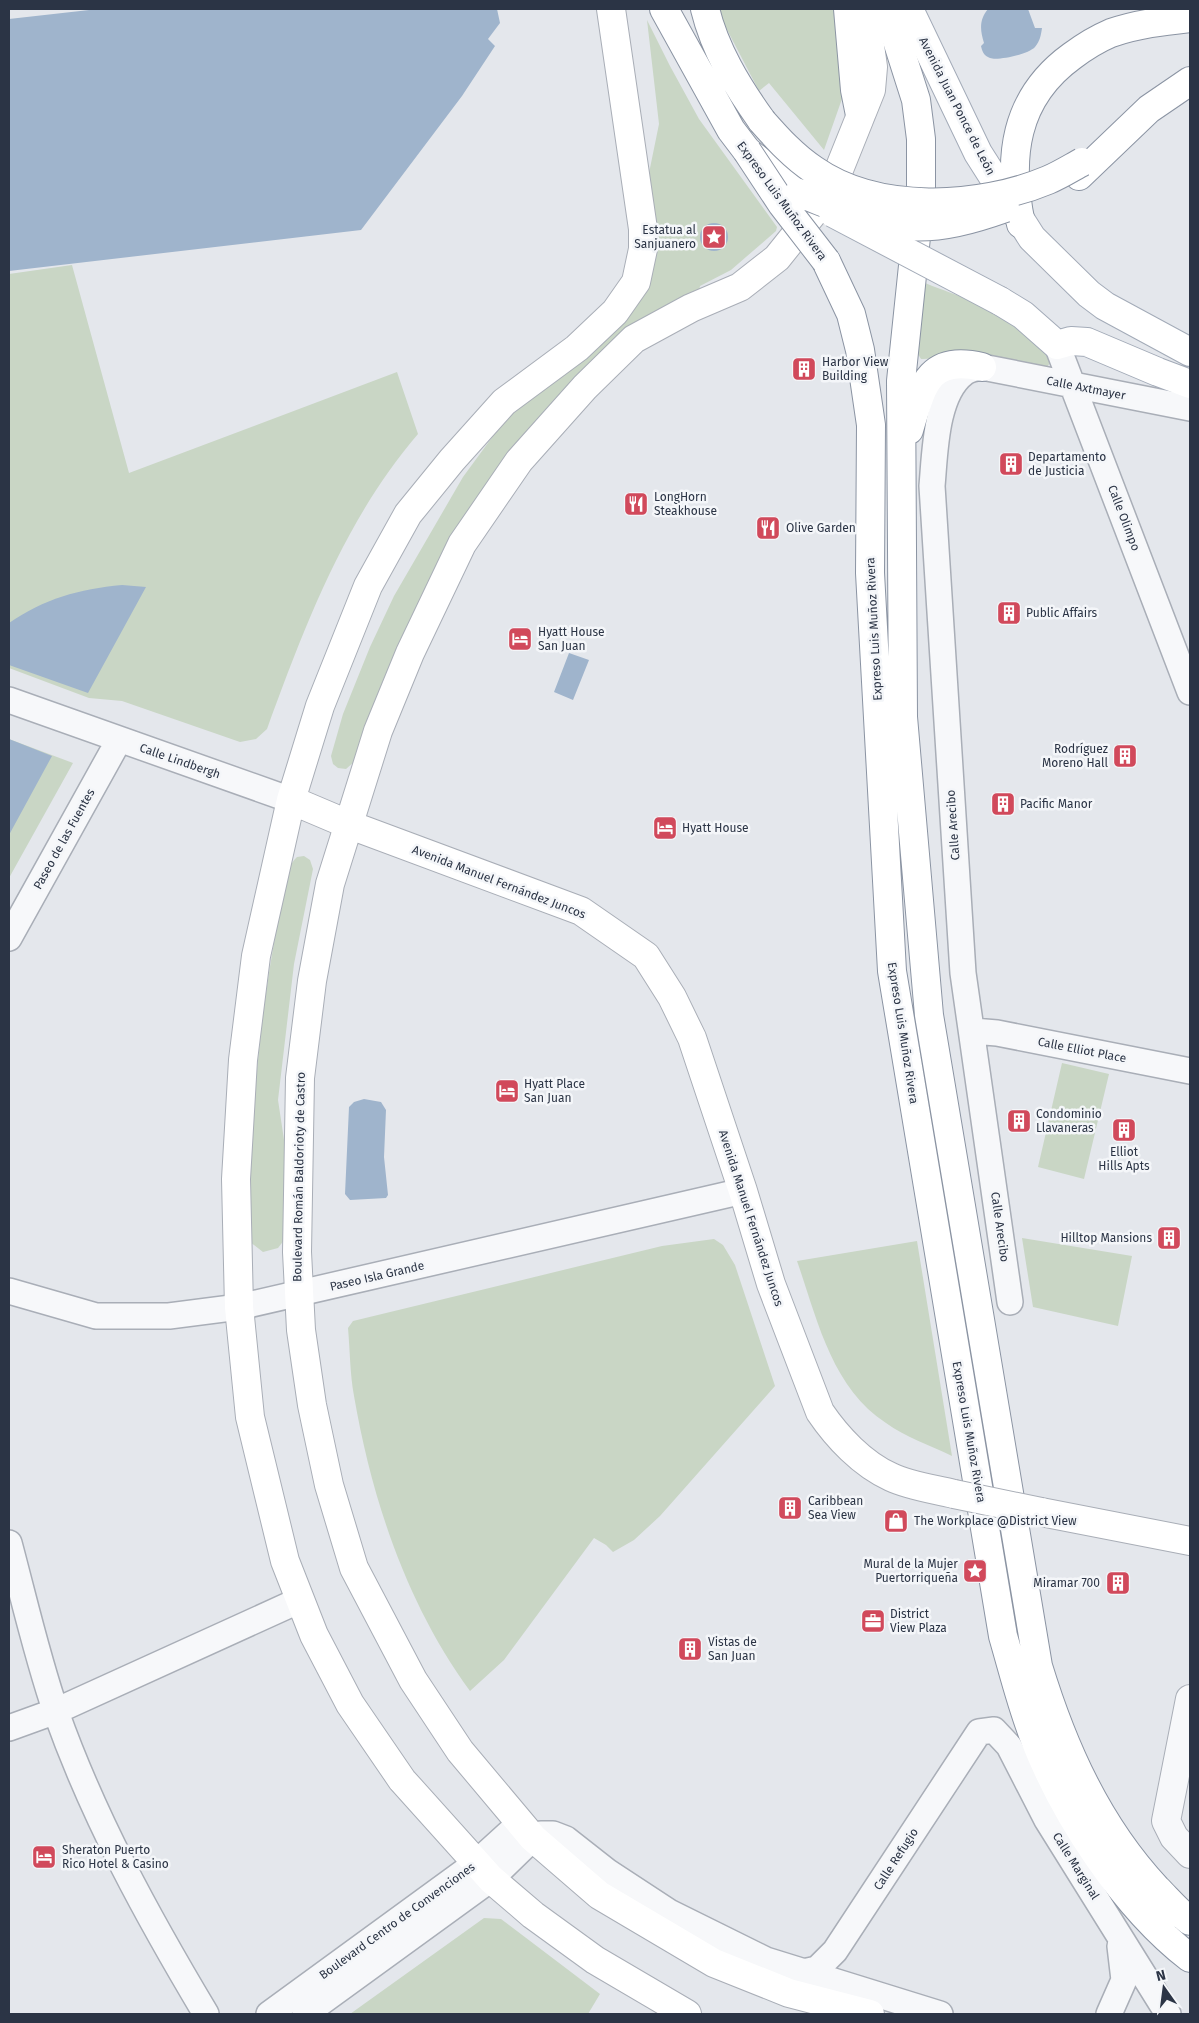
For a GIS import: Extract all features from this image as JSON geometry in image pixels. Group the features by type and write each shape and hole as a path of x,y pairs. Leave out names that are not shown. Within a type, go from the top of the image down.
{"main road":[{"path":"611,9 642,213 643,249 636,282 616,312 593,335 504,402 452,460 408,514 368,586 320,706 291,800 256,956 243,1060 236,1179 239,1307 250,1417 285,1562 314,1635 350,1704 402,1780 483,1871 533,1915 595,1960 687,2014"},
{"name":"Expreso Luis Muñoz Rivera","path":"664,9 731,130 747,150 782,204 826,261 851,314 860,350 870,425 870,573 892,971 1004,1636 1034,1738 1076,1824 1100,1862 1128,1896 1157,1928 1190,1958"},
{"path":"705,9 724,62 742,93 762,121 788,150 821,175 843,187 868,195 905,201 941,203 979,199 1080,169"},
{"path":"848,9 855,90 860,115"},
{"name":"Boulevard Román Baldorioty de Castro","path":"865,9 873,67 871,90 830,192 777,258 740,286 691,308 634,339 585,387 519,461 462,544 410,653 378,731 330,884 312,981 300,1078 298,1294 301,1330 316,1423 329,1485 354,1568 413,1680 460,1751 527,1831 599,1895 714,1963 790,1993 870,2014"},
{"name":"Expreso Luis Muñoz Rivera","path":"887,9 916,100 921,139 921,189 901,381 904,716 929,1015 1038,1666 1052,1712 1068,1752 1106,1824 1137,1867 1190,1921"},
{"name":"Avenida Juan Ponce de León","path":"909,9 978,153 1021,224 1032,238 1089,294 1122,317 1190,352"},
{"path":"1021,224 1016,197 1014,162 1020,125 1029,105 1056,67 1088,44 1111,34 1148,23 1190,18"},
{"path":"799,193 879,222 907,226 945,224 1003,208 1080,169 1116,142 1149,109 1190,81"},
{"path":"747,150 799,193 858,228 1000,301 1023,315 1057,345 1071,341 1087,342 1190,384"},
{"path":"902,452 917,403 925,383 931,376 952,363 966,363 982,367"},
{"name":"Calle Lindbergh","path":"291,800 350,825"},
{"name":"Avenida Manuel Fernández Juncos","path":"350,825 581,911 646,956 672,997 692,1038 743,1191 771,1284 818,1406 825,1419 863,1460 891,1478 954,1494 1190,1541"}],"street":[{"name":"Calle Olimpo","path":"1057,345 1190,692"},
{"name":"Calle Axtmayer","path":"982,367 1190,408"},
{"name":"Calle Arecibo","path":"982,367 965,372 955,382 946,398 938,424 932,486 963,973 973,1031 1010,1302"},
{"name":"Calle Lindbergh","path":"9,700 291,800"},
{"name":"Paseo de las Fuentes","path":"9,938 119,740"},
{"name":"Calle Elliot Place","path":"973,1031 998,1033 1190,1071"},
{"name":"Paseo Isla Grande","path":"9,1291 96,1316 169,1316 239,1307 743,1191"},
{"path":"9,1543 56,1711 100,1821 128,1878 206,2014"},
{"path":"9,1728 56,1711 300,1600"},
{"path":"1190,1699 1166,1822 1174,1837 1190,1854"},
{"name":"Calle Marginal","path":"979,1732 994,1730 1009,1746 1048,1820 1168,2014"},
{"name":"Calle Refugio","path":"803,1972 817,1969 835,1951 979,1732"},
{"name":"Boulevard Centro de Convenciones","path":"305,2014 483,1871 527,1831"},
{"path":"527,1831 553,1834 566,1838 608,1872 669,1912 766,1960 940,2014"},
{"name":"Boulevard Centro de Convenciones","path":"269,2014 483,1871"},
{"path":"1109,2014 1124,1980 1118,1936"}],"green space":[{"path":"719,9 835,9 843,96 824,150 769,83 759,91 722,20"},
{"path":"647,20 699,119 777,227 776,231 731,270 700,286 699,291 654,313 418,604 383,681 355,761 346,769 338,768 333,764 331,756 343,714 370,647 394,596 463,477 496,432 519,406 648,278 659,240 649,173 659,124"},
{"path":"72,265 129,473 397,372 418,434 392,467 348,537 312,612 267,729 256,739 240,742 122,701 89,698 9,668 9,274"},
{"path":"920,281 976,302 1012,321 1028,332 1041,346 1050,363 1047,367 962,351 921,359 915,349"},
{"path":"9,739 73,763 9,878"},
{"path":"304,856 310,860 313,869 294,964 278,1100 286,1153 285,1239 278,1248 263,1252 250,1242 249,1235 253,1116 260,1038 285,878 297,857"},
{"path":"1062,1063 1109,1074 1084,1179 1038,1167"},
{"path":"1022,1238 1132,1256 1118,1326 1033,1307"},
{"path":"714,1239 723,1245 735,1265 775,1386 660,1516 634,1540 613,1552 594,1538 504,1660 470,1691 448,1658 410,1587 382,1512 371,1474 354,1396 348,1328 353,1321 662,1246"},
{"path":"917,1241 952,1456 893,1428 867,1408 852,1391 828,1350 797,1261"},
{"path":"484,1918 501,1919 600,1994 588,2014 350,2014"}],"water":[{"path":"9,9 497,9 500,23 488,39 495,46 462,96 361,230 9,271"},
{"path":"988,9 1028,9 1035,28 1042,28 1041,36 1035,47 1027,52 1006,58 994,59 986,56 981,46 984,43 981,25"},
{"path":"714,223 724,227 728,237 724,247 714,251 704,247 700,237 704,227"},
{"path":"122,585 146,587 88,693 9,665 9,623 35,607 62,596 91,589"},
{"path":"569,653 589,660 573,700 554,692"},
{"path":"9,739 52,756 9,835"},
{"path":"364,1099 381,1102 386,1110 384,1157 388,1195 386,1198 350,1200 345,1194 349,1107 354,1102"}],"pier":[{"path":"9,9 98,9 9,19"}],"place":[{"name":"Estatua al Sanjuanero","path":"714,237"},
{"name":"Harbor View Building","path":"804,369"},
{"name":"Departamento de Justicia","path":"1011,464"},
{"name":"LongHorn Steakhouse","path":"636,504"},
{"name":"Olive Garden","path":"768,528"},
{"name":"Public Affairs","path":"1009,613"},
{"name":"Hyatt House San Juan","path":"520,639"},
{"name":"Rodríguez Moreno Hall","path":"1125,756"},
{"name":"Pacific Manor","path":"1003,804"},
{"name":"Hyatt House","path":"665,828"},
{"name":"Hyatt Place San Juan","path":"507,1091"},
{"name":"Condominio Llavaneras","path":"1019,1121"},
{"name":"Elliot Hills Apts","path":"1124,1130"},
{"name":"Hilltop Mansions","path":"1169,1238"},
{"name":"Caribbean Sea View","path":"790,1508"},
{"name":"The Workplace @District View","path":"896,1521"},
{"name":"Mural de la Mujer Puertorriqueña","path":"975,1571"},
{"name":"Miramar 700","path":"1118,1583"},
{"name":"District View Plaza","path":"873,1621"},
{"name":"Vistas de San Juan","path":"690,1649"},
{"name":"Sheraton Puerto Rico Hotel & Casino","path":"44,1857"}]}
